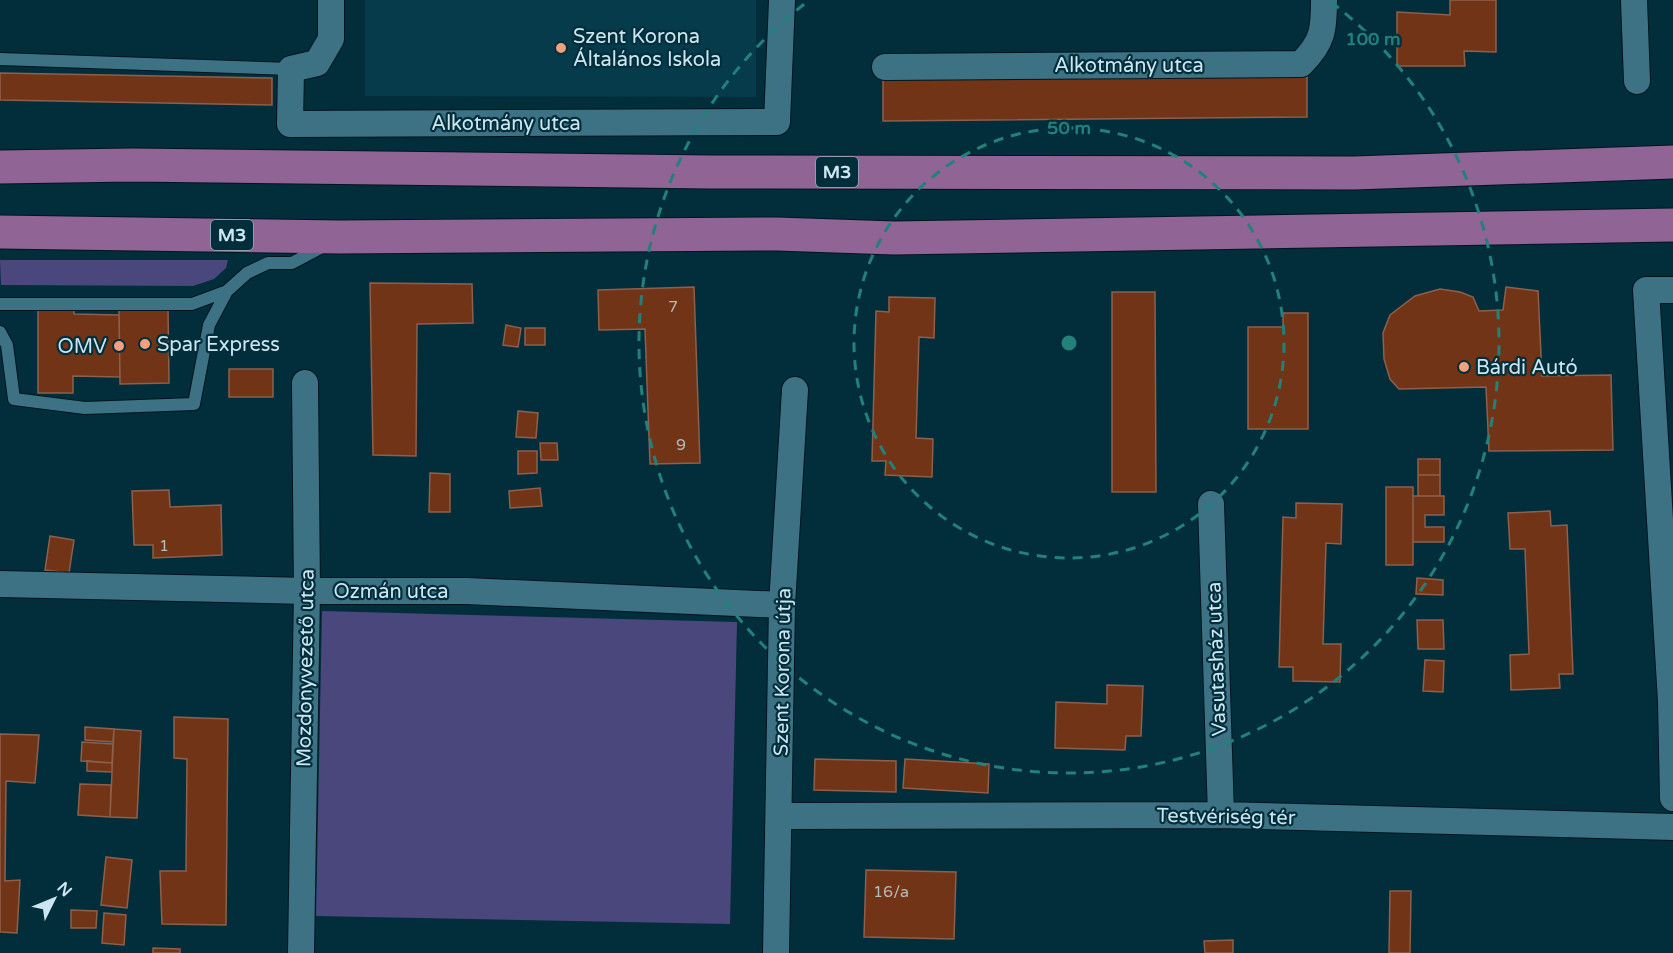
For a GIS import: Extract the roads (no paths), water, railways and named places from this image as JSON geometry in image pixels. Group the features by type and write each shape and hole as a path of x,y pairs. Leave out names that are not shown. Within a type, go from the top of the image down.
{"main road":[{"name":"M3","path":"0,167 144,165 711,172 1354,173 1673,162"},
{"name":"M3","path":"0,232 340,237 777,234 894,238 1673,225"}],"street":[{"path":"291,69 317,63 322,55 331,39 331,0"},
{"name":"Alkotmány utca","path":"885,67 1301,64 1316,50 1324,29 1324,0"},
{"path":"1634,0 1636,81"},
{"name":"Alkotmány utca","path":"291,69 290,124 777,122 794,4"},
{"path":"1673,290 1646,290 1672,701 1673,798"},
{"name":"Mozdonyvezető utca","path":"301,953 307,591 305,383"},
{"name":"Szent Korona útja","path":"776,953 782,605 795,390"},
{"name":"Vasutasház utca","path":"1211,504 1221,815"},
{"name":"Ozmán utca","path":"0,584 307,591 467,591 782,605"},
{"name":"Testvériség tér","path":"779,816 1221,815 1673,827"}],"lane":[{"path":"0,59 291,69"},
{"path":"0,332 8,345 14,399 85,408 194,404 209,325 227,291 247,273 268,263 292,262 340,237"},
{"path":"0,304 192,304 227,291"}],"place":[{"name":"Szent Korona Általános Iskola","path":"561,48"},
{"name":"Spar Express","path":"145,344"},
{"name":"OMV","path":"119,346"},
{"name":"Bárdi Autó","path":"1464,367"}]}
